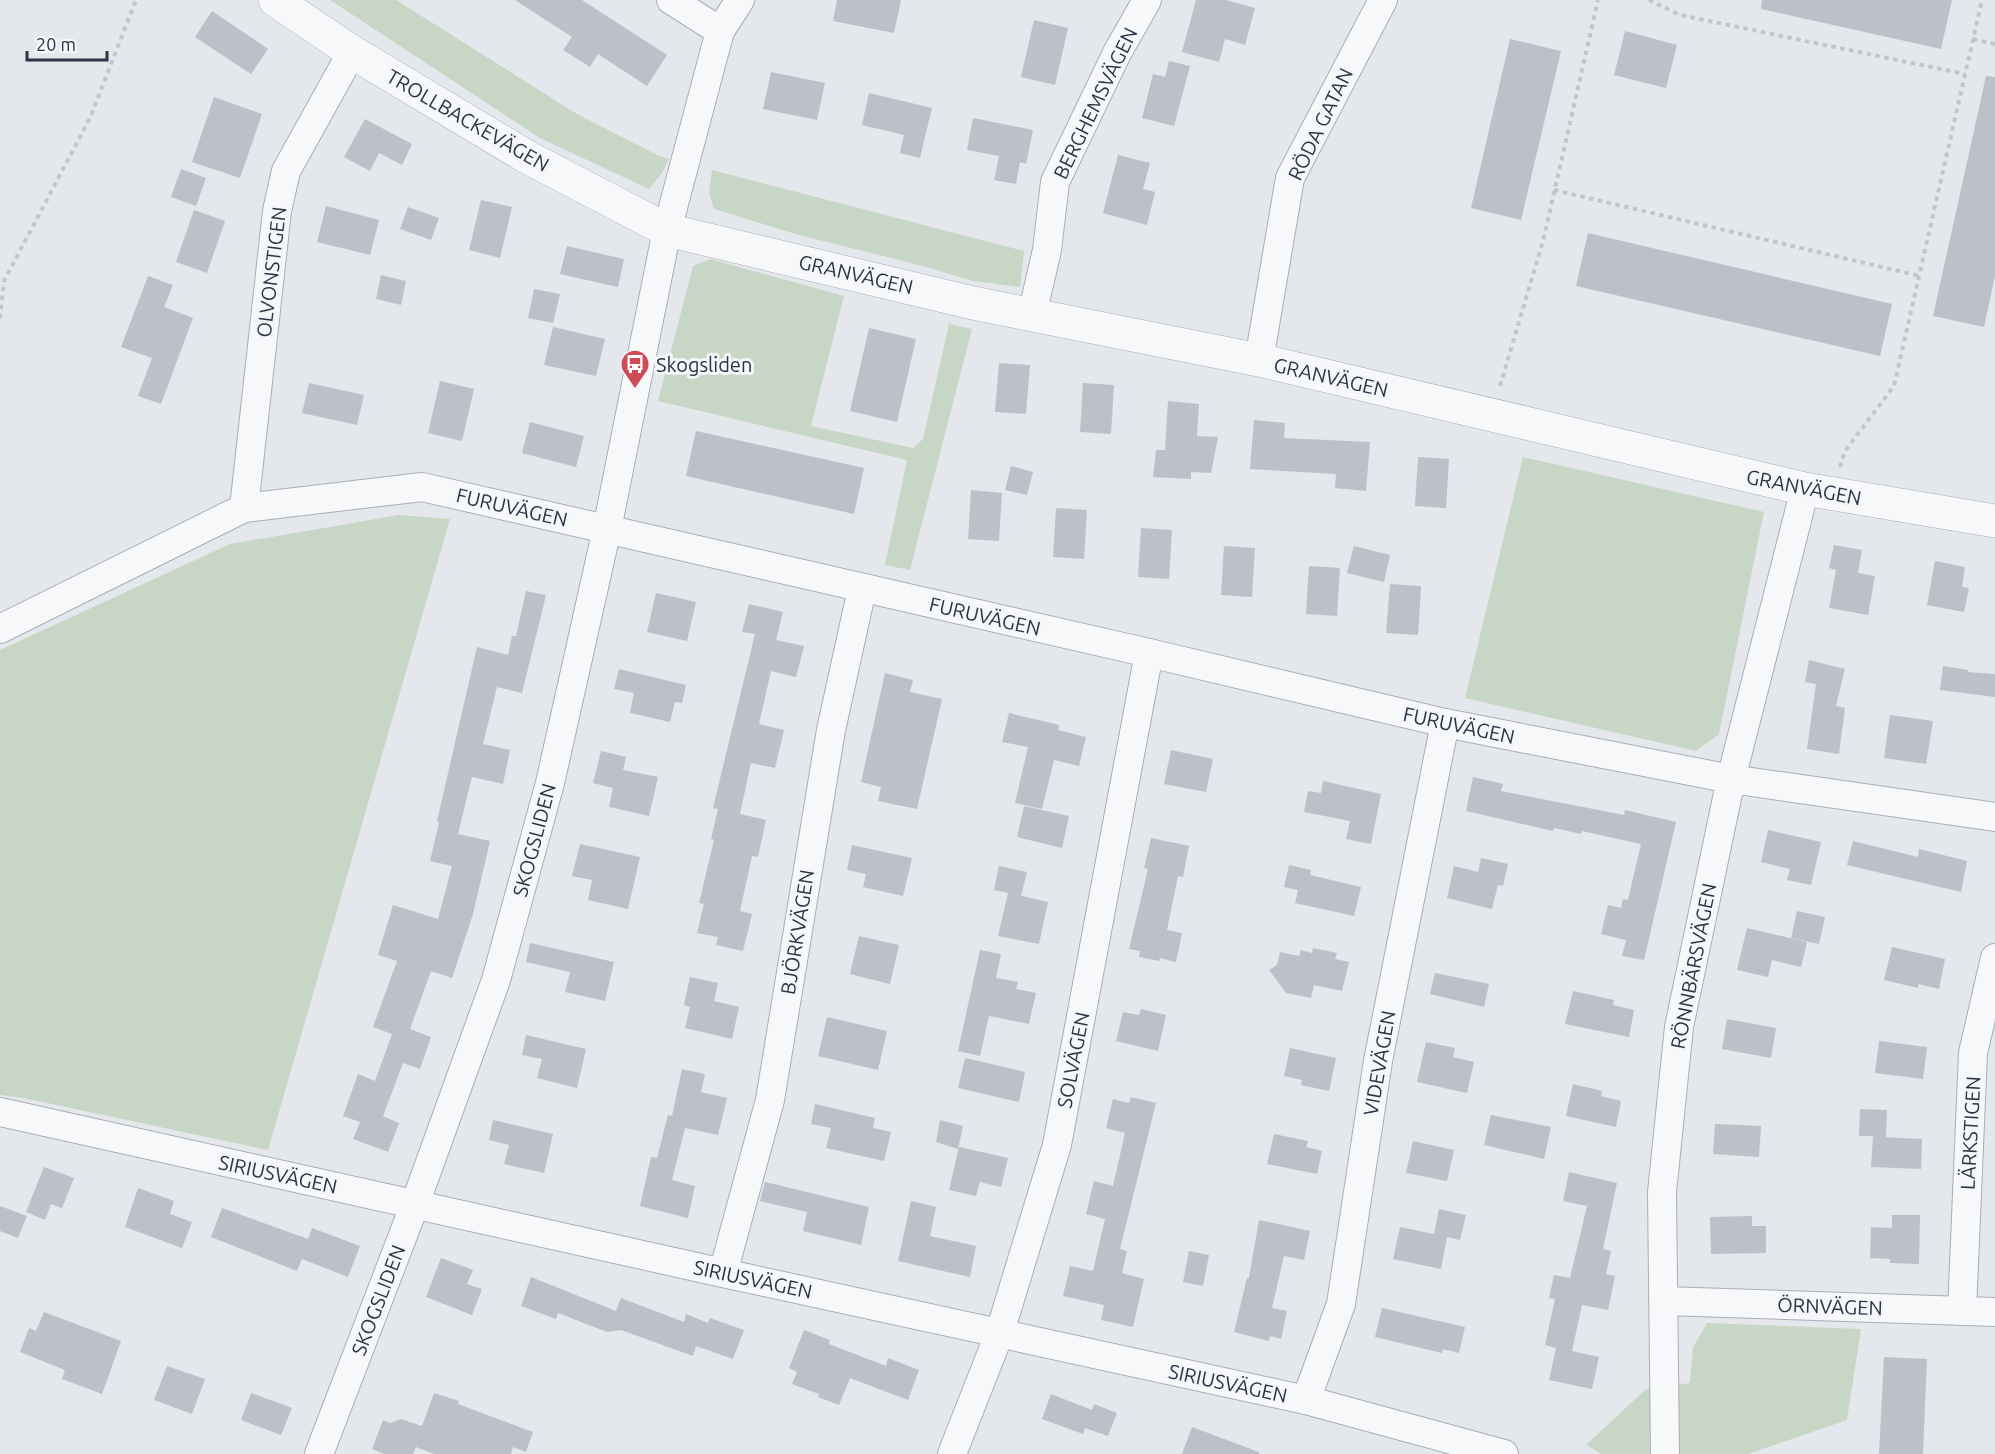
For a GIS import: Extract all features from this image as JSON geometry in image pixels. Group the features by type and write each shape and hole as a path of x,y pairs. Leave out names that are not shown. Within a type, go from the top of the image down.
{"street":[{"name":"TROLLBACKEVÄGEN","path":"275,0 352,52 527,157 667,230"},
{"path":"671,0 720,31"},
{"name":"SKOGSLIDEN","path":"319,1454 415,1203 496,980 550,783 607,529 667,230 720,31 740,0"},
{"name":"BERGHEMSVÄGEN","path":"1032,315 1047,250 1055,182 1117,53 1147,0"},
{"name":"RÖDA GATAN","path":"1259,360 1290,178 1383,0"},
{"name":"OLVONSTIGEN","path":"244,508 278,211 286,171 352,52"},
{"name":"GRANVÄGEN","path":"667,230 1032,315 1259,360 1818,491 1995,521"},
{"name":"FURUVÄGEN","path":"0,629 244,508 422,487 1445,723 1731,779 1995,817"},
{"name":"RÖNNBÄRSVÄGEN","path":"1665,1454 1662,1192 1679,1027 1731,779 1818,491"},
{"name":"BJÖRKVÄGEN","path":"723,1273 770,1100 831,730 862,589"},
{"name":"SOLVÄGEN","path":"952,1454 999,1332 1057,1145 1149,653"},
{"name":"VIDEVÄGEN","path":"1306,1400 1341,1304 1378,1061 1445,723"},
{"name":"LÄRKSTIGEN","path":"1962,1311 1973,1053 1995,958"},
{"name":"SIRIUSVÄGEN","path":"0,1112 1306,1400 1504,1454"},
{"name":"ÖRNVÄGEN","path":"1664,1301 1995,1312"}],"path":[{"path":"0,318 4,281 90,118 136,0"},
{"path":"1491,416 1543,241 1598,0"},
{"path":"1643,0 1680,15 1965,74"},
{"path":"1818,491 1894,386 1982,0"},
{"path":"1973,39 1995,44"},
{"path":"1554,190 1920,276"}],"green space":[{"path":"330,0 396,0 577,114 669,159 662,173 649,189 540,138"},
{"path":"712,170 1024,251 1020,287 973,281 799,235 714,209 709,193"},
{"path":"710,259 844,296 811,426 913,448 923,439 949,324 972,329 910,570 885,565 907,460 658,401 693,266"},
{"path":"1523,457 1764,512 1719,734 1696,751 1465,698"},
{"path":"399,515 450,519 268,1150 24,1098 0,1095 0,650 230,544"},
{"path":"1707,1323 1861,1329 1847,1420 1748,1454 1601,1454 1586,1445 1646,1389 1690,1383 1693,1347"}],"building":[{"path":"515,0 582,0 667,55 647,86 598,54 590,67 563,50 572,37"},
{"path":"837,0 901,0 894,33 833,21"},
{"path":"1196,0 1226,0 1255,8 1245,45 1225,39 1219,62 1182,52"},
{"path":"1762,0 1952,0 1941,49 1761,9"},
{"path":"212,11 268,49 251,74 195,37"},
{"path":"1034,20 1068,28 1055,85 1021,77"},
{"path":"1625,31 1677,45 1666,88 1614,75"},
{"path":"1510,39 1561,51 1521,220 1471,208"},
{"path":"1169,61 1190,66 1174,126 1142,118 1153,74 1165,77"},
{"path":"771,72 825,83 817,120 763,109"},
{"path":"1986,76 1995,77 1995,276 1984,327 1933,316"},
{"path":"869,93 932,108 920,158 900,153 904,135 862,125"},
{"path":"214,97 262,114 240,178 192,162"},
{"path":"973,118 1033,130 1026,164 1020,162 1016,184 994,180 999,156 967,150"},
{"path":"365,119 412,144 402,165 379,153 370,171 344,157"},
{"path":"1118,155 1150,163 1143,189 1155,192 1147,225 1103,213"},
{"path":"181,169 206,178 196,206 171,197"},
{"path":"481,200 512,207 500,258 469,250"},
{"path":"326,206 379,220 370,255 317,242"},
{"path":"408,207 439,218 431,240 400,229"},
{"path":"194,210 225,221 207,273 176,262"},
{"path":"1588,233 1892,304 1880,356 1576,286"},
{"path":"567,246 624,259 618,287 560,274"},
{"path":"381,275 406,281 401,305 376,299"},
{"path":"148,276 173,285 164,307 193,318 161,404 138,396 152,358 121,347"},
{"path":"534,289 560,294 553,323 528,318"},
{"path":"553,327 605,339 596,376 544,365"},
{"path":"869,328 916,339 897,422 850,411"},
{"path":"999,363 1030,365 1026,414 995,412"},
{"path":"440,381 474,389 462,441 428,433"},
{"path":"309,383 364,395 357,425 302,413"},
{"path":"1083,383 1114,385 1111,434 1080,432"},
{"path":"1168,401 1199,404 1197,436 1218,437 1211,473 1191,472 1191,479 1153,477 1156,450 1165,450"},
{"path":"1254,420 1285,423 1284,438 1370,442 1366,491 1335,488 1336,474 1250,469"},
{"path":"530,422 584,436 576,467 522,453"},
{"path":"696,431 864,468 854,514 686,476"},
{"path":"1418,457 1449,459 1446,508 1415,506"},
{"path":"1011,466 1033,472 1027,495 1005,490"},
{"path":"971,490 1002,493 999,541 968,539"},
{"path":"1056,508 1087,510 1084,559 1053,557"},
{"path":"1141,528 1172,530 1169,579 1138,577"},
{"path":"1834,545 1862,550 1858,573 1875,576 1868,615 1829,608 1836,570 1829,568"},
{"path":"1224,546 1255,548 1252,597 1221,595"},
{"path":"1354,546 1390,555 1384,582 1347,573"},
{"path":"1935,561 1965,567 1962,587 1969,588 1964,612 1927,605"},
{"path":"1309,566 1340,568 1337,616 1306,614"},
{"path":"1390,584 1421,586 1418,635 1386,633"},
{"path":"526,591 546,595 522,693 497,687 483,744 510,750 503,784 472,777 458,834 490,841 473,914 452,978 431,971 410,1029 431,1037 420,1069 403,1063 383,1116 399,1123 388,1152 353,1139 360,1122 343,1116 358,1074 375,1081 392,1034 373,1027 397,961 378,955 393,905 438,919 452,866 430,861 477,647 508,655 512,636 516,636"},
{"path":"656,593 696,602 687,641 647,632"},
{"path":"749,604 783,612 776,640 804,646 796,677 771,671 759,724 784,730 775,768 751,763 740,814 766,820 758,857 752,856 740,911 752,914 743,951 716,945 718,937 697,933 704,904 699,903 714,840 711,839 718,809 713,808 755,634 742,632"},
{"path":"1809,660 1845,669 1836,706 1845,708 1839,754 1807,749 1816,684 1805,682"},
{"path":"1943,666 1968,670 1968,672 1995,674 1995,697 1940,690"},
{"path":"619,669 686,685 682,703 675,702 670,722 630,713 634,693 614,689"},
{"path":"885,673 913,680 910,692 942,699 917,809 878,801 881,787 861,782"},
{"path":"1009,713 1059,725 1058,730 1086,737 1079,766 1054,760 1042,809 1015,803 1028,747 1002,742"},
{"path":"1890,715 1933,721 1926,764 1884,758"},
{"path":"1171,750 1213,759 1206,792 1164,784"},
{"path":"601,751 626,757 623,770 658,777 649,816 609,807 613,788 593,783"},
{"path":"1473,777 1503,784 1501,791 1624,815 1625,810 1676,822 1644,960 1622,956 1626,940 1601,934 1608,905 1621,908 1623,899 1628,900 1641,844 1582,831 1581,834 1554,828 1553,831 1466,811"},
{"path":"1323,781 1381,794 1371,844 1346,839 1350,821 1304,812 1308,791 1321,793"},
{"path":"1024,806 1069,816 1062,848 1017,837"},
{"path":"1768,830 1821,842 1811,885 1787,880 1790,869 1761,862"},
{"path":"1151,838 1189,846 1183,877 1178,876 1167,930 1182,933 1176,962 1160,958 1159,961 1139,957 1140,951 1129,949 1148,869 1144,868"},
{"path":"1853,841 1918,857 1919,849 1967,861 1961,892 1847,865"},
{"path":"580,844 640,857 628,909 588,900 592,880 572,876"},
{"path":"852,845 912,858 903,896 863,887 866,874 847,870"},
{"path":"1481,858 1508,864 1503,886 1498,885 1492,909 1447,898 1454,866 1478,872"},
{"path":"1289,865 1311,870 1310,875 1361,887 1354,916 1295,903 1298,890 1284,887"},
{"path":"999,866 1027,872 1021,896 994,890"},
{"path":"1008,893 1048,902 1039,944 998,936"},
{"path":"1797,911 1825,917 1819,944 1791,938"},
{"path":"1747,928 1807,942 1801,967 1772,960 1768,977 1737,970"},
{"path":"859,936 899,945 890,984 850,974"},
{"path":"530,943 614,962 605,1001 565,992 570,972 526,962"},
{"path":"1892,947 1945,959 1939,989 1918,984 1918,988 1884,980"},
{"path":"1313,948 1337,953 1335,959 1349,962 1342,991 1314,985 1311,998 1286,993 1269,970 1277,965 1280,952 1299,956 1301,950 1312,953"},
{"path":"980,950 1001,954 996,978 1018,982 1016,989 1036,993 1029,1024 989,1016 980,1056 958,1051"},
{"path":"1435,973 1489,984 1484,1007 1430,994"},
{"path":"690,977 718,983 714,1001 739,1007 732,1039 685,1028 690,1007 684,1005"},
{"path":"1573,991 1614,1000 1613,1005 1634,1010 1629,1037 1565,1024"},
{"path":"1141,1009 1166,1015 1158,1051 1116,1041 1123,1012 1139,1015"},
{"path":"827,1017 887,1031 878,1070 818,1056"},
{"path":"1727,1019 1776,1028 1771,1058 1722,1049"},
{"path":"526,1035 586,1049 577,1088 537,1078 542,1059 522,1055"},
{"path":"1879,1041 1927,1047 1923,1079 1875,1073"},
{"path":"1426,1042 1455,1048 1453,1057 1474,1062 1467,1093 1417,1082"},
{"path":"1290,1048 1336,1058 1329,1091 1301,1085 1302,1080 1284,1076"},
{"path":"965,1058 1025,1072 1019,1102 958,1088"},
{"path":"682,1069 705,1074 701,1092 727,1098 718,1135 685,1128 672,1180 695,1186 688,1218 640,1206 651,1157 657,1158 668,1115 672,1116"},
{"path":"1573,1084 1602,1091 1601,1096 1621,1101 1616,1127 1566,1116"},
{"path":"1131,1097 1156,1103 1120,1249 1127,1251 1122,1273 1144,1279 1133,1327 1101,1320 1104,1305 1063,1296 1070,1266 1093,1271 1105,1219 1086,1214 1094,1181 1113,1186 1125,1133 1106,1128 1113,1099 1129,1103"},
{"path":"815,1104 875,1118 873,1128 891,1132 884,1161 826,1148 831,1128 811,1124"},
{"path":"1860,1109 1887,1110 1886,1137 1880,1137 1922,1139 1921,1169 1871,1167 1873,1136 1859,1136"},
{"path":"1491,1115 1551,1127 1544,1159 1484,1145"},
{"path":"493,1120 553,1134 544,1173 504,1164 509,1145 489,1140"},
{"path":"940,1120 963,1126 958,1149 936,1142"},
{"path":"1715,1124 1761,1126 1759,1157 1713,1154"},
{"path":"1274,1134 1308,1141 1306,1147 1322,1151 1317,1174 1267,1164"},
{"path":"1413,1141 1454,1150 1447,1181 1406,1173"},
{"path":"959,1147 1008,1158 1001,1187 980,1182 976,1196 949,1190"},
{"path":"44,1167 74,1178 62,1208 51,1204 45,1220 26,1212"},
{"path":"1569,1172 1617,1183 1603,1249 1611,1251 1606,1274 1615,1276 1608,1310 1582,1305 1572,1351 1599,1357 1592,1389 1549,1380 1556,1348 1545,1345 1555,1299 1549,1298 1554,1275 1570,1278 1587,1206 1563,1201"},
{"path":"765,1182 869,1207 861,1245 803,1231 807,1212 760,1201"},
{"path":"138,1188 174,1201 170,1214 192,1222 182,1248 125,1227"},
{"path":"911,1201 936,1207 930,1236 976,1246 970,1277 898,1261"},
{"path":"0,1206 27,1216 18,1238 0,1231"},
{"path":"222,1208 308,1239 312,1228 360,1246 348,1277 302,1259 297,1271 211,1237"},
{"path":"1439,1209 1466,1215 1460,1240 1447,1237 1441,1269 1393,1259 1400,1227 1434,1234"},
{"path":"1892,1215 1920,1215 1919,1264 1890,1263 1890,1259 1870,1258 1871,1227 1892,1228"},
{"path":"1752,1216 1752,1226 1766,1226 1766,1253 1711,1254 1710,1217"},
{"path":"1259,1220 1310,1231 1304,1260 1284,1256 1272,1308 1287,1311 1281,1339 1270,1336 1269,1341 1234,1332 1247,1278 1249,1278"},
{"path":"1189,1251 1209,1255 1203,1286 1183,1282"},
{"path":"441,1258 473,1270 467,1284 482,1289 472,1315 426,1297"},
{"path":"531,1277 616,1311 621,1298 684,1322 686,1314 708,1323 710,1318 744,1330 733,1359 696,1346 693,1356 621,1330 607,1332 558,1313 556,1319 521,1306"},
{"path":"1382,1308 1465,1327 1459,1353 1443,1349 1442,1353 1375,1337"},
{"path":"44,1312 121,1341 102,1394 62,1379 65,1370 20,1352 29,1328 36,1331"},
{"path":"804,1330 830,1340 829,1344 886,1366 888,1358 919,1370 908,1400 850,1378 839,1405 818,1397 819,1394 792,1384 797,1372 789,1368"},
{"path":"1884,1357 1927,1359 1923,1454 1879,1454"},
{"path":"167,1366 205,1379 192,1414 154,1400"},
{"path":"251,1393 292,1408 281,1435 241,1420"},
{"path":"434,1393 533,1432 526,1452 513,1447 511,1454 434,1454 416,1447 413,1454 384,1454 372,1449 383,1420 390,1423 401,1419 422,1426"},
{"path":"1051,1394 1092,1410 1094,1404 1117,1413 1108,1436 1085,1428 1083,1434 1042,1419"},
{"path":"1192,1427 1259,1452 1259,1454 1182,1454"}],"place":[{"name":"Skogsliden","path":"635,390"}]}
